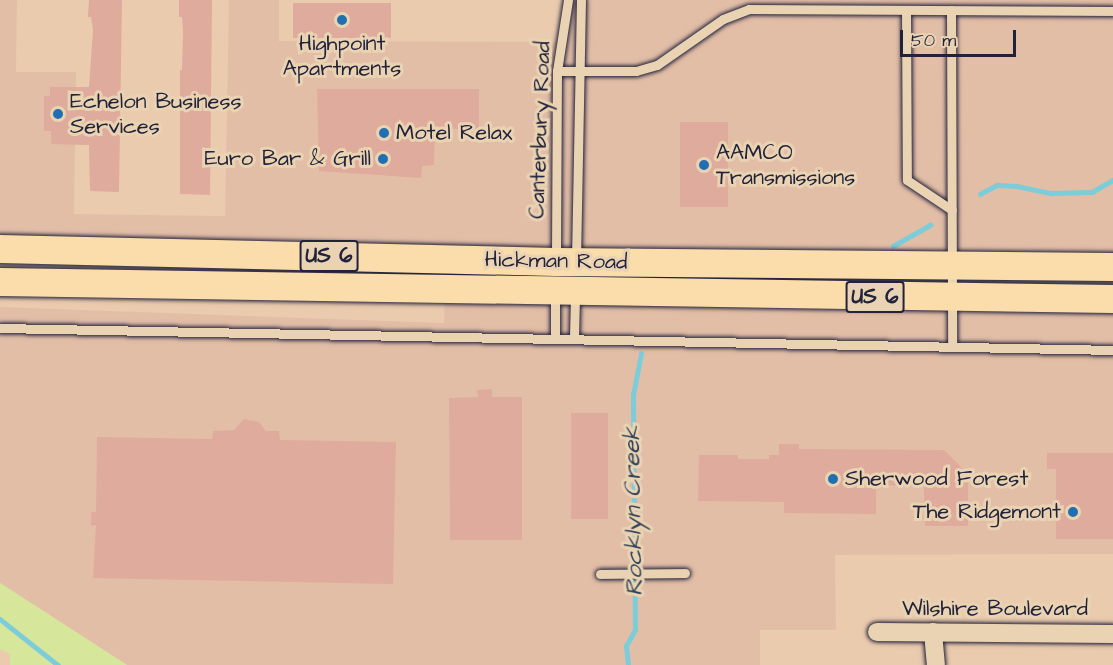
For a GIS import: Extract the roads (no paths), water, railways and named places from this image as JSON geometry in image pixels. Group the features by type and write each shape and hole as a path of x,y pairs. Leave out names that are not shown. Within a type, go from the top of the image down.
{"main road":[{"name":"Hickman Road","path":"0,249 952,298 1113,299"},
{"name":"Hickman Road","path":"0,282 566,277 952,265 1113,267"}],"street":[{"name":"Wilshire Boulevard","path":"877,632 1113,634"},
{"path":"933,632 936,665"}],"lane":[{"name":"Canterbury Road","path":"566,277 557,70 568,0"},
{"name":"Canterbury Road","path":"566,277 580,0"},
{"path":"557,70 636,71 657,65 723,19 749,9 1113,10"},
{"path":"906,10 907,180 952,210"},
{"path":"951,10 952,346"},
{"path":"566,277 574,337"},
{"path":"555,338 566,277"},
{"path":"0,328 445,338 574,337 1113,350"},
{"path":"600,574 685,573"}],"waterway":[{"name":"Rocklyn Creek","path":"980,194 997,185 1017,186 1051,193 1092,192 1113,180"},
{"name":"Rocklyn Creek","path":"893,246 930,225"},
{"name":"Rocklyn Creek","path":"628,665 626,646 635,630 633,395 641,354"},
{"path":"0,619 58,665"}],"place":[{"name":"Highpoint Apartments","path":"342,20"},
{"name":"Echelon Business Services","path":"58,114"},
{"name":"Motel Relax","path":"384,133"},
{"name":"Euro Bar & Grill","path":"383,159"},
{"name":"AAMCO Transmissions","path":"704,165"},
{"name":"Sherwood Forest","path":"833,479"},
{"name":"The Ridgemont","path":"1073,512"}]}
